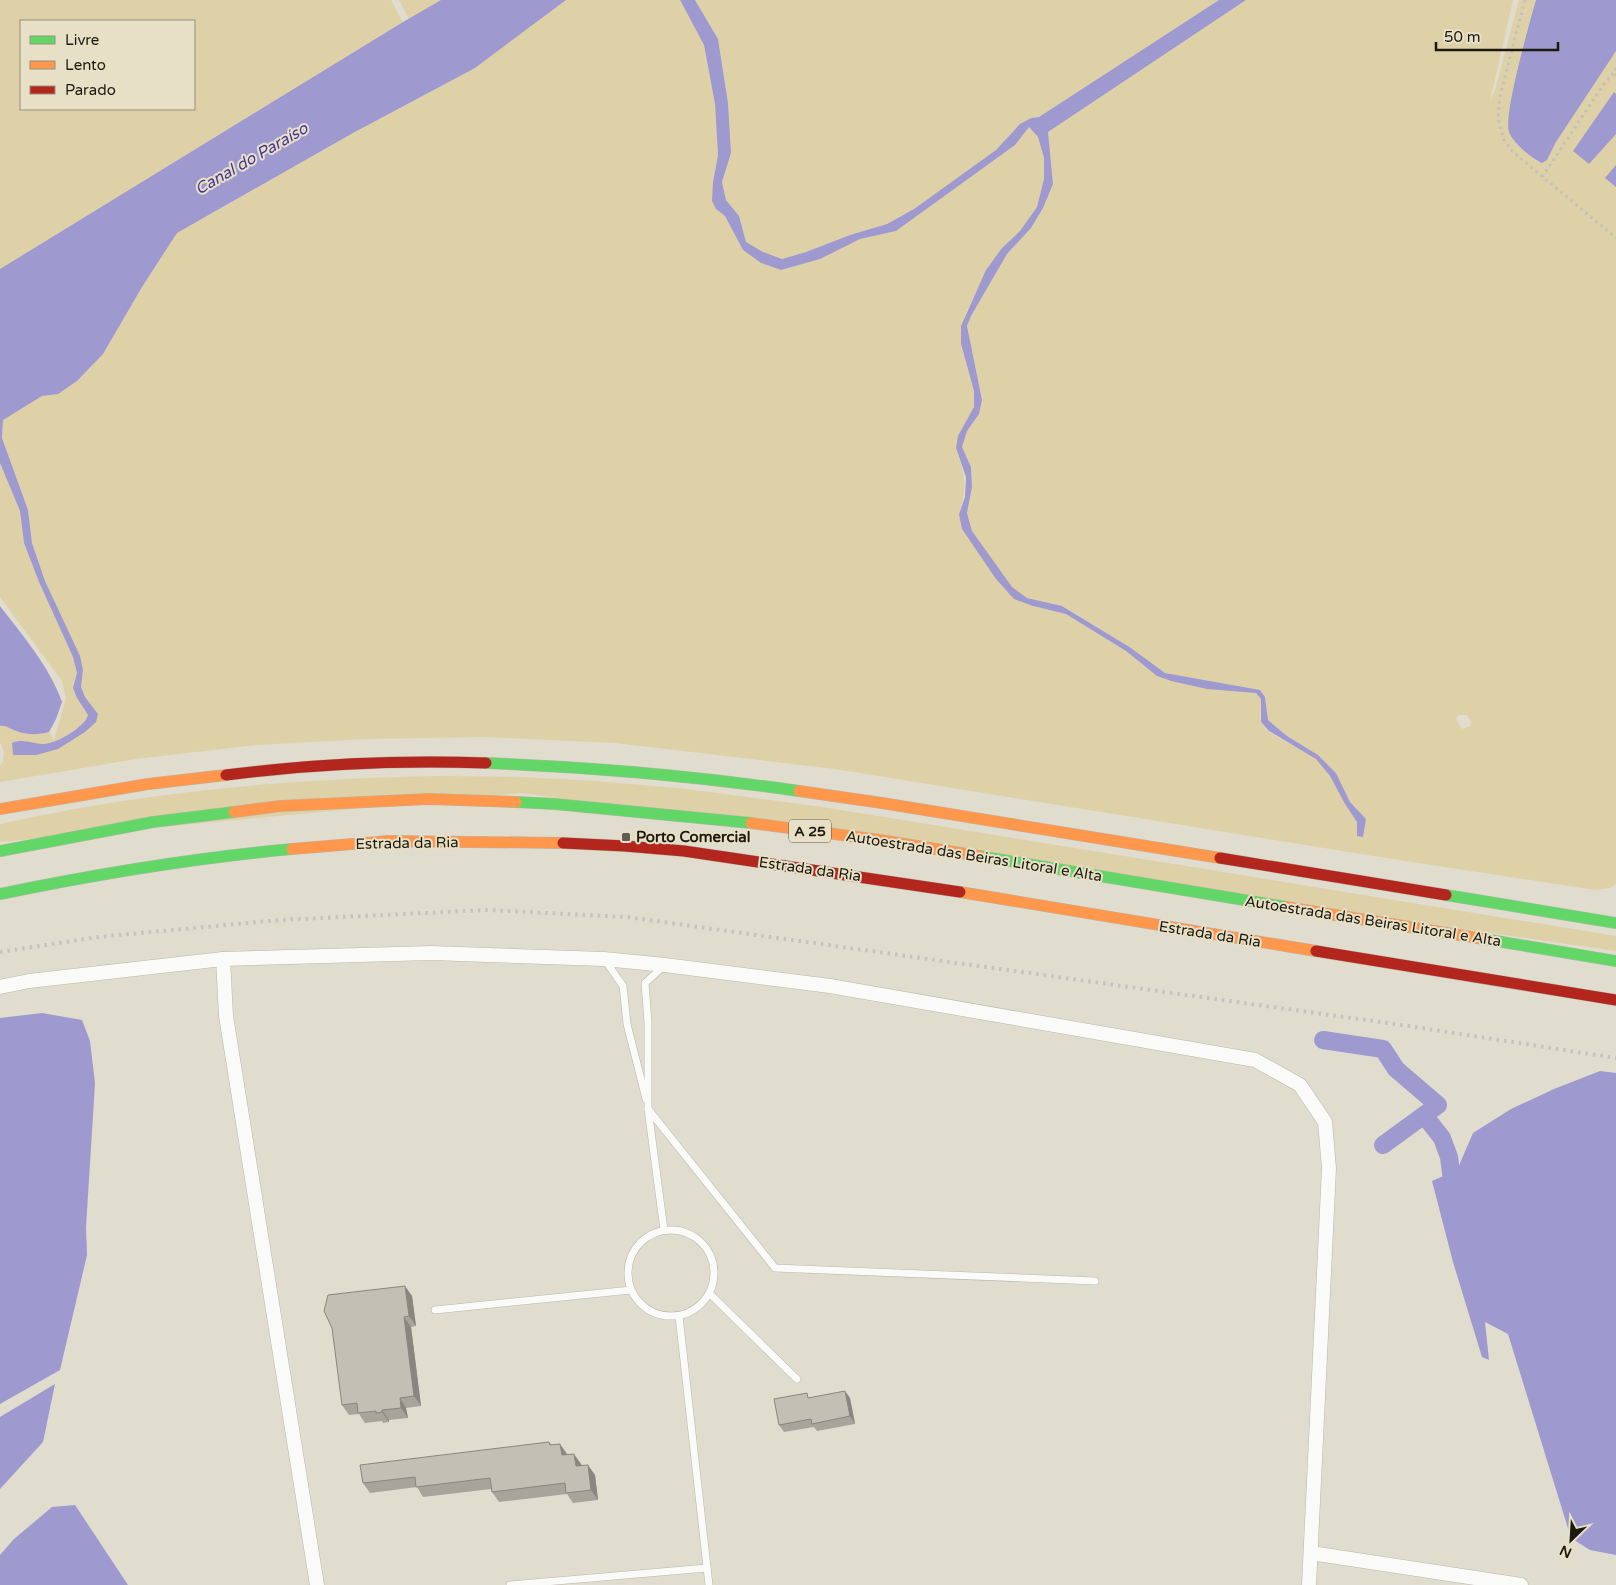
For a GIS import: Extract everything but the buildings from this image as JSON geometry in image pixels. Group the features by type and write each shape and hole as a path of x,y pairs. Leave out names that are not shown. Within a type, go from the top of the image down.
{"main road":[{"path":"0,809 148,784 272,769 431,761 554,766 736,782 882,803 1616,923"},
{"name":"Autoestrada das Beiras Litoral e Alta","path":"0,852 154,822 280,806 429,799 555,804 731,820 880,840 1616,961"},
{"name":"Estrada da Ria","path":"0,894 58,882 226,855 389,841 550,843 634,847 684,851 872,878 1616,1000"}],"street":[{"path":"0,987 29,981 223,959 431,953 604,959 830,986 1255,1060 1300,1085 1325,1122 1329,1168 1309,1585"},
{"path":"223,959 226,1016 317,1585"},
{"path":"1311,1552 1521,1585"}],"lane":[{"path":"604,959 623,986 627,1024 648,1109 664,1230"},
{"path":"665,965 645,983 648,1022 648,1109 775,1268 1095,1281"},
{"path":"664,1230 683,1231 700,1240 712,1256 715,1276 710,1294 697,1309 679,1316 659,1315 642,1306 631,1290 628,1271 633,1252 646,1238 664,1230"},
{"path":"435,1310 631,1290"},
{"path":"710,1294 798,1379"},
{"path":"679,1316 709,1585"},
{"path":"510,1585 707,1568"}],"path":[{"path":"1525,0 1500,96 1498,118 1504,140 1514,152 1542,177 1616,238"},
{"path":"1542,177 1602,87 1615,72"}],"shaded area":[{"path":"0,0 391,0 403,22 0,269"},
{"path":"399,0 441,0 409,19"},
{"path":"566,0 680,0 704,45 715,104 718,155 713,182 716,209 725,216 743,250 761,263 781,270 820,259 860,239 896,231 1014,145 1029,127 1038,137 1044,158 1044,179 1037,207 1020,231 1002,248 986,270 966,312 961,344 974,391 974,407 956,448 962,466 964,481 964,495 959,514 996,579 1033,606 1066,614 1126,651 1157,676 1171,681 1256,693 1261,699 1260,720 1264,727 1270,733 1318,761 1329,775 1357,822 1366,819 1350,802 1336,773 1318,755 1287,736 1268,720 1265,697 1260,690 1165,673 1131,648 1063,606 1027,598 1011,587 972,531 967,513 972,487 971,467 962,447 967,431 979,414 982,400 967,326 1007,254 1031,228 1043,208 1053,184 1048,132 1246,0 1513,0 1490,101 1495,90 1519,0 1536,0 1513,89 1508,124 1511,137 1522,150 1539,163 1547,160 1556,142 1616,51 1616,884 1610,888 1595,890 835,769 615,743 485,737 364,739 257,745 136,759 0,782 0,765 3,762 4,752 0,742 0,726 28,734 49,732 54,740 66,698 62,681 0,597 0,463 20,511 24,543 39,582 73,657 77,673 73,688 88,715 82,725 55,741 43,744 24,741 12,743 13,755 58,749 98,714 85,697 81,687 83,670 45,581 32,543 28,510 2,438 3,419 42,396 58,394 77,381 103,354 142,287 177,233 353,133 475,68","holes":["1459,715 1467,715 1471,722 1470,726 1462,729 1456,719"]},
{"path":"695,0 1219,0 1039,117 1031,118 1020,124 996,150 914,209 887,224 782,259 763,252 746,242 739,216 726,200 722,182 731,153 728,103 718,39"},
{"path":"438,776 523,777 596,781 687,789 822,807 1616,936 1616,951 522,793 0,842 0,824 109,803 164,795 272,784"}],"water":[{"name":"Canal do Paraíso","path":"441,0 566,0 475,68 353,133 177,233 142,287 103,354 77,381 58,394 42,396 3,420 2,438 28,510 32,543 45,581 80,656 83,670 81,687 85,697 98,714 96,722 85,732 58,749 36,755 13,755 12,743 24,741 43,744 55,741 82,725 88,715 73,688 77,673 73,657 39,582 24,543 20,511 0,463 0,269"},
{"path":"680,0 695,0 718,39 728,103 731,153 722,182 726,200 739,216 746,242 763,252 782,259 887,224 914,209 996,150 1020,124 1031,118 1039,117 1219,0 1246,0 1048,132 1053,184 1043,208 1031,228 1007,254 967,326 982,400 979,414 967,431 962,447 971,467 972,487 967,513 972,531 1012,587 1027,598 1062,606 1131,648 1165,673 1260,690 1265,697 1268,720 1287,736 1318,755 1336,773 1350,802 1366,819 1363,837 1357,836 1357,822 1330,776 1316,759 1269,731 1261,722 1261,699 1256,693 1207,689 1157,676 1126,651 1066,614 1014,599 996,579 962,529 959,514 965,497 966,477 956,448 958,436 974,407 974,391 961,344 961,326 986,270 1002,248 1020,231 1037,207 1044,179 1044,158 1038,137 1029,127 1015,145 896,231 860,239 820,259 781,270 761,263 743,250 725,216 716,209 712,201 718,155 715,104 704,45"},
{"path":"1536,0 1616,0 1616,51 1556,142 1547,160 1542,163 1518,145 1509,132 1508,123 1513,88"},
{"path":"1614,92 1616,94 1616,134 1589,164 1573,151"},
{"path":"1616,165 1616,187 1605,178"},
{"path":"0,606 43,664 57,689 62,702 49,732 28,734 0,726"},
{"path":"42,1013 82,1020 90,1041 95,1083 86,1227 87,1255 60,1370 0,1404 0,1018"},
{"path":"1600,1071 1616,1073 1616,1555 1590,1550 1571,1538 1508,1334 1485,1322 1489,1360 1482,1357 1453,1262 1432,1181 1457,1170 1473,1133 1511,1109 1554,1089"},
{"path":"55,1384 43,1442 0,1489 0,1417"},
{"path":"75,1505 128,1585 0,1585 0,1555 14,1539 52,1507"}],"waterway":[{"path":"1323,1040 1383,1049 1396,1069 1438,1105 1383,1145"},
{"path":"1424,1115 1442,1138 1449,1157 1454,1196"}],"railway":[{"path":"0,952 98,937 280,920 488,910 627,917 1409,1026 1616,1058"}],"traffic: fast":[{"path":"486,763 643,773 799,791"},
{"path":"516,802 751,823"},
{"path":"0,851 153,822 234,812"},
{"path":"0,894 146,867 292,849"},
{"path":"979,856 1286,907"},
{"path":"1446,895 1616,923"},
{"path":"1490,940 1616,961"}],"traffic: slow":[{"path":"0,809 148,784 226,775"},
{"path":"799,791 1220,858"},
{"path":"234,812 280,806 429,799 516,802"},
{"path":"751,823 880,840 979,856"},
{"path":"292,849 389,841 563,843"},
{"path":"960,892 1316,951"},
{"path":"1286,907 1490,940"}],"traffic: jam":[{"path":"226,775 356,764 486,763"},
{"path":"563,843 684,851 960,892"},
{"path":"1220,858 1446,895"},
{"path":"1316,951 1616,1000"}],"place":[{"name":"Porto Comercial","path":"626,837"}]}
